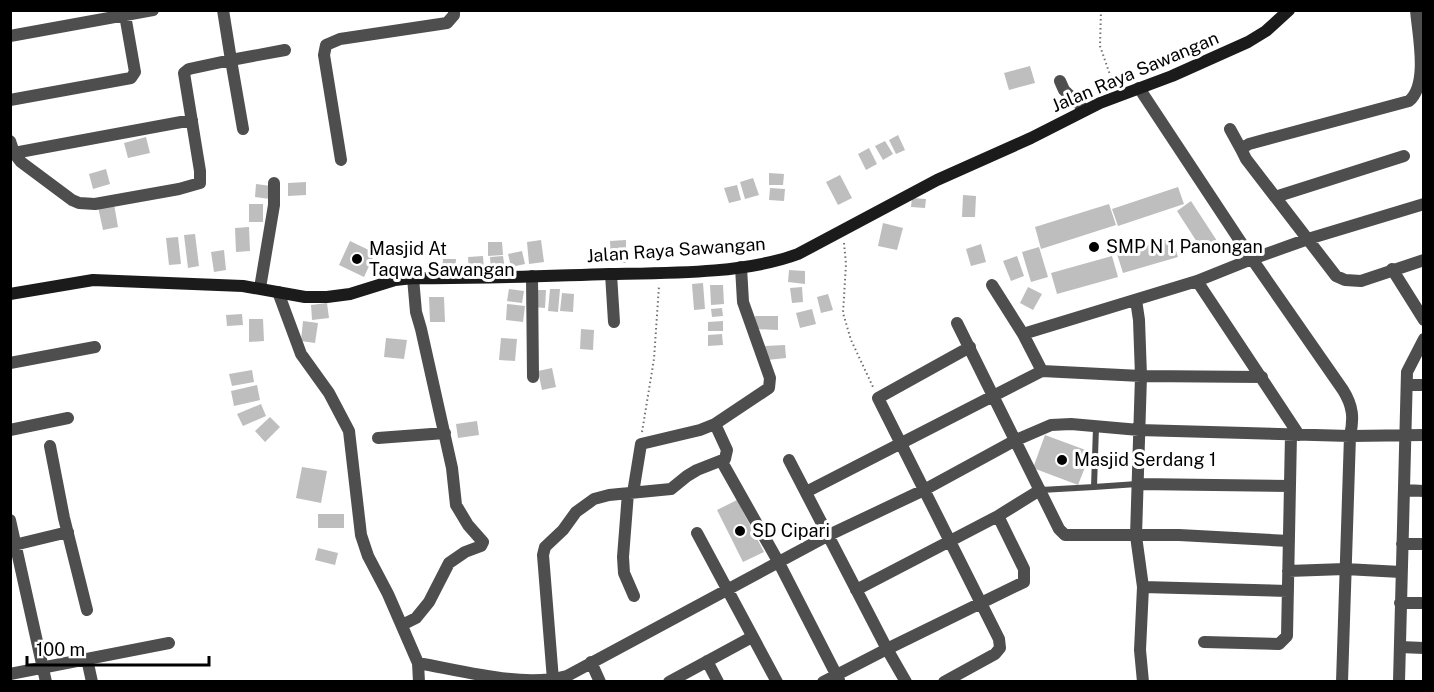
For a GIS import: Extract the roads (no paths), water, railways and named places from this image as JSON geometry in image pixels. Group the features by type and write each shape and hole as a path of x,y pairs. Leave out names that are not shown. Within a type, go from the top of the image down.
{"street":[{"path":"10,36 153,10"},
{"path":"223,10 243,129"},
{"path":"341,160 324,55 326,45 340,39 447,22 454,15 454,10"},
{"name":"Jalan Raya Sawangan","path":"10,294 93,280 260,288 305,297 327,297 350,294 395,280 413,278 659,273 741,267 790,257 937,180 1031,138 1085,110 1118,95 1172,76 1248,42 1266,31 1289,10"},
{"path":"1241,149 1249,144 1409,101 1413,98 1419,87 1421,69 1416,10"},
{"path":"10,100 131,78 135,72 125,15"},
{"path":"10,141 14,153 21,162 79,203 104,203 196,185 201,180 184,73 189,69 285,50"},
{"path":"1060,81 1072,100 1085,110"},
{"path":"1139,88 1252,259 1347,396 1353,420 1350,436 1342,681"},
{"path":"14,153 192,120"},
{"path":"1230,129 1246,159 1331,272 1345,280 1361,281 1424,260"},
{"path":"1275,197 1404,156"},
{"path":"260,288 274,205 274,183"},
{"path":"1023,334 1197,281 1308,239 1424,204"},
{"path":"634,596 624,573 623,557 631,493 641,444 700,430 715,424 769,388 770,378 743,302 741,267"},
{"path":"1392,269 1424,320"},
{"path":"611,274 614,322"},
{"path":"531,276 532,377"},
{"path":"402,625 416,618 429,602 449,563 483,544 482,539 468,525 456,505 445,433 416,312 413,278"},
{"path":"1197,281 1262,376 1295,434 1290,486 1287,636 1284,641 1269,644 1204,642"},
{"path":"992,285 1023,334 1042,370"},
{"path":"278,292 301,354 329,393 349,431 361,535 368,556 388,594 418,663 419,681"},
{"path":"1136,300 1141,376 1136,537 1143,587 1140,650 1143,681"},
{"path":"957,323 1059,530 1065,536 1179,536 1289,541"},
{"path":"1399,681 1408,367 1424,339"},
{"path":"944,681 995,654 1000,648 999,639 878,398 970,347"},
{"path":"10,363 95,348"},
{"path":"806,492 1042,370 1141,376 1262,376"},
{"path":"1408,385 1424,385"},
{"path":"10,430 68,418"},
{"path":"553,680 543,555 545,547 563,530 582,506 594,499 671,489 697,470 722,462 727,450 715,424"},
{"path":"418,663 523,680 553,680 567,676 727,589 924,490 1014,441 1052,425 1350,436 1424,435"},
{"path":"378,438 445,433"},
{"path":"50,446 87,610"},
{"path":"789,460 887,649 906,681"},
{"path":"722,462 779,563 838,678"},
{"path":"1137,484 1290,486"},
{"path":"856,590 998,516 1040,490"},
{"path":"1404,490 1424,491"},
{"path":"824,681 838,678 887,649 1024,582 1024,569 998,516"},
{"path":"10,520 13,545 46,681"},
{"path":"13,545 68,532"},
{"path":"697,533 777,681"},
{"path":"1402,544 1424,544"},
{"path":"1288,571 1345,569 1401,572"},
{"path":"1143,587 1288,591"},
{"path":"1400,603 1424,603"},
{"path":"669,681 752,637"},
{"path":"10,674 169,643"},
{"path":"1400,647 1424,648"},
{"path":"87,659 92,681"},
{"path":"707,661 718,681"},
{"path":"591,662 600,681"}],"lane":[{"path":"1094,487 1096,427"},
{"path":"1040,490 1137,484"}],"place":[{"name":"SMP N 1 Panongan","path":"1094,247"},
{"name":"Masjid At Taqwa Sawangan","path":"357,259"},
{"name":"Masjid Serdang 1","path":"1062,460"},
{"name":"SD Cipari","path":"740,531"}]}
